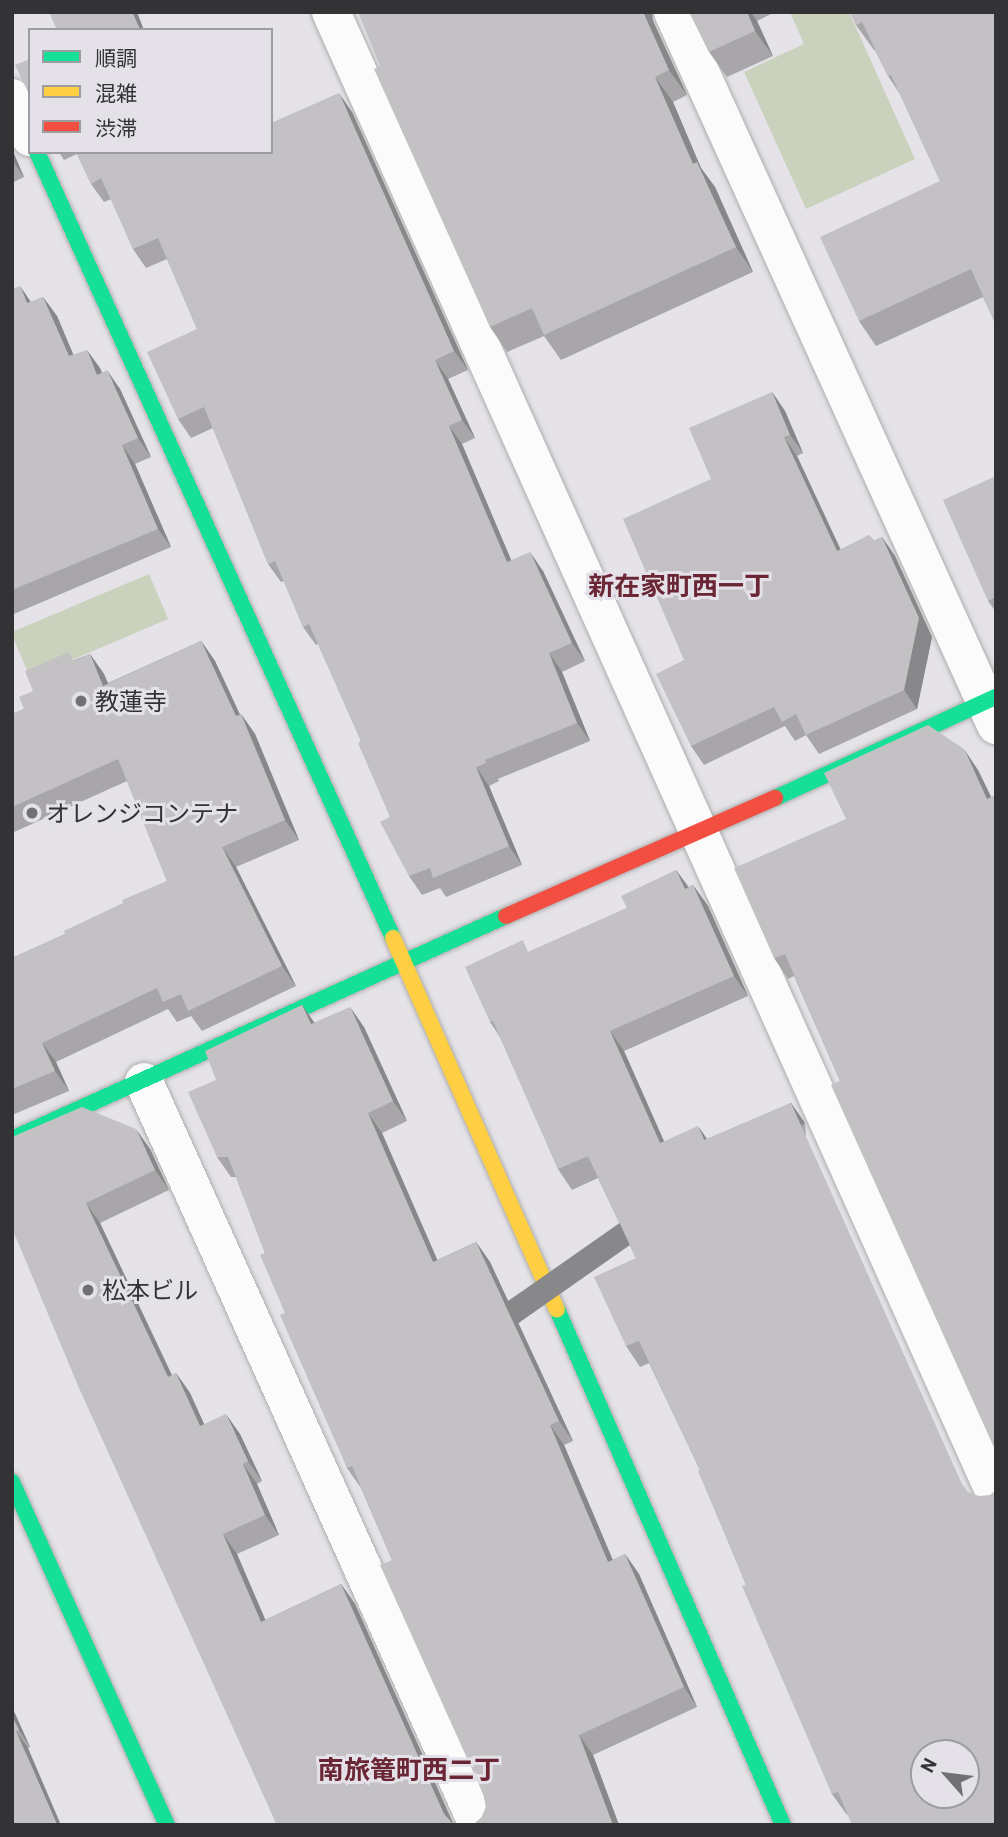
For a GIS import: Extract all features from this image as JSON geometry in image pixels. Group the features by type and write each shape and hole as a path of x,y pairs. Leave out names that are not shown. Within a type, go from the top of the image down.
{"street":[{"path":"331,12 697,834 996,1495"},
{"path":"12,1139 144,1082 403,960 992,708 673,12"},
{"path":"12,98 28,133"},
{"path":"38,154 403,960 783,1825"},
{"path":"144,1082 478,1825"},
{"path":"12,1482 167,1825"}],"green space":[{"path":"790,12 849,12 915,159 806,209 744,72 804,44"},
{"path":"149,574 168,619 30,678 12,632"}],"building":[{"path":"49,12 132,12 139,28 56,28"},
{"path":"358,12 643,12 669,70 655,77 693,164 697,162 736,247 544,335 532,308 490,327 374,69 380,66"},
{"path":"689,12 747,12 755,31 709,52"},
{"path":"850,12 996,12 995,323 971,269 859,321 820,237 940,181 891,75 888,76 862,22 856,25"},
{"path":"28,60 28,92 15,65"},
{"path":"339,93 454,351 435,360 462,420 449,426 507,562 530,552 572,643 549,653 577,723 485,760 486,763 476,767 509,846 433,878 430,868 409,876 380,822 390,817 358,743 361,741 309,624 303,627 275,561 268,564 204,407 178,419 147,352 197,329 158,238 133,249 101,178 91,184 77,154 273,154 273,122"},
{"path":"20,286 27,303 43,297 69,356 87,350 97,375 107,370 138,438 122,445 158,529 12,590 12,289"},
{"path":"772,392 790,435 784,437 837,551 869,535 873,541 882,537 919,618 904,690 806,735 796,714 782,722 774,707 691,746 656,674 684,660 623,519 711,479 689,428"},
{"path":"996,476 996,597 988,601 943,500"},
{"path":"201,641 236,716 241,714 285,820 222,847 282,966 188,1011 181,994 163,1002 157,988 42,1043 55,1071 12,1089 12,958 65,934 64,931 123,903 122,900 167,881 118,759 12,807 12,714 24,709 19,697 33,691 25,671 69,652 73,661 90,654 103,686"},
{"path":"928,725 964,749 987,799 996,795 996,1452 831,1085 840,1081 785,954 774,958 734,868 846,819 824,773"},
{"path":"676,870 685,889 693,885 734,976 610,1031 660,1143 698,1126 704,1140 791,1103 962,1484 968,1492 979,1496 990,1495 996,1490 996,1825 852,1825 838,1792 832,1794 742,1586 746,1585 698,1471 700,1470 639,1341 626,1346 594,1277 636,1258 588,1156 558,1169 493,1021 490,1022 465,967 523,940 528,952 627,908 621,896"},
{"path":"302,1005 311,1024 350,1007 393,1101 368,1113 433,1262 476,1242 559,1421 550,1425 608,1562 625,1554 684,1687 579,1735 613,1825 473,1825 482,1817 486,1807 484,1796 380,1565 392,1560 352,1466 347,1468 280,1315 285,1313 260,1255 265,1253 228,1157 217,1157 188,1092 216,1080 205,1051"},
{"path":"82,1107 136,1129 155,1170 86,1203 168,1377 176,1373 200,1426 226,1414 248,1461 243,1464 265,1515 223,1534 261,1622 341,1584 444,1814 456,1825 277,1825 79,1388 12,1228 12,1137"},
{"path":"12,1716 19,1730 16,1731 57,1825 12,1825"}],"traffic: fast":[{"path":"38,154 393,938"},
{"path":"775,798 996,697"},
{"path":"12,1139 506,916"},
{"path":"557,1309 783,1825"},
{"path":"12,1482 167,1825"}],"traffic: slow":[{"path":"393,938 557,1309"}],"traffic: jam":[{"path":"506,916 775,798"}],"place":[{"name":"教蓮寺","path":"81,701"},
{"name":"オレンジコンテナ","path":"32,813"},
{"name":"松本ビル","path":"88,1290"}],"district":[{"name":"新在家町西一丁","path":"679,585"},
{"name":"南旅篭町西二丁","path":"409,1769"}]}
